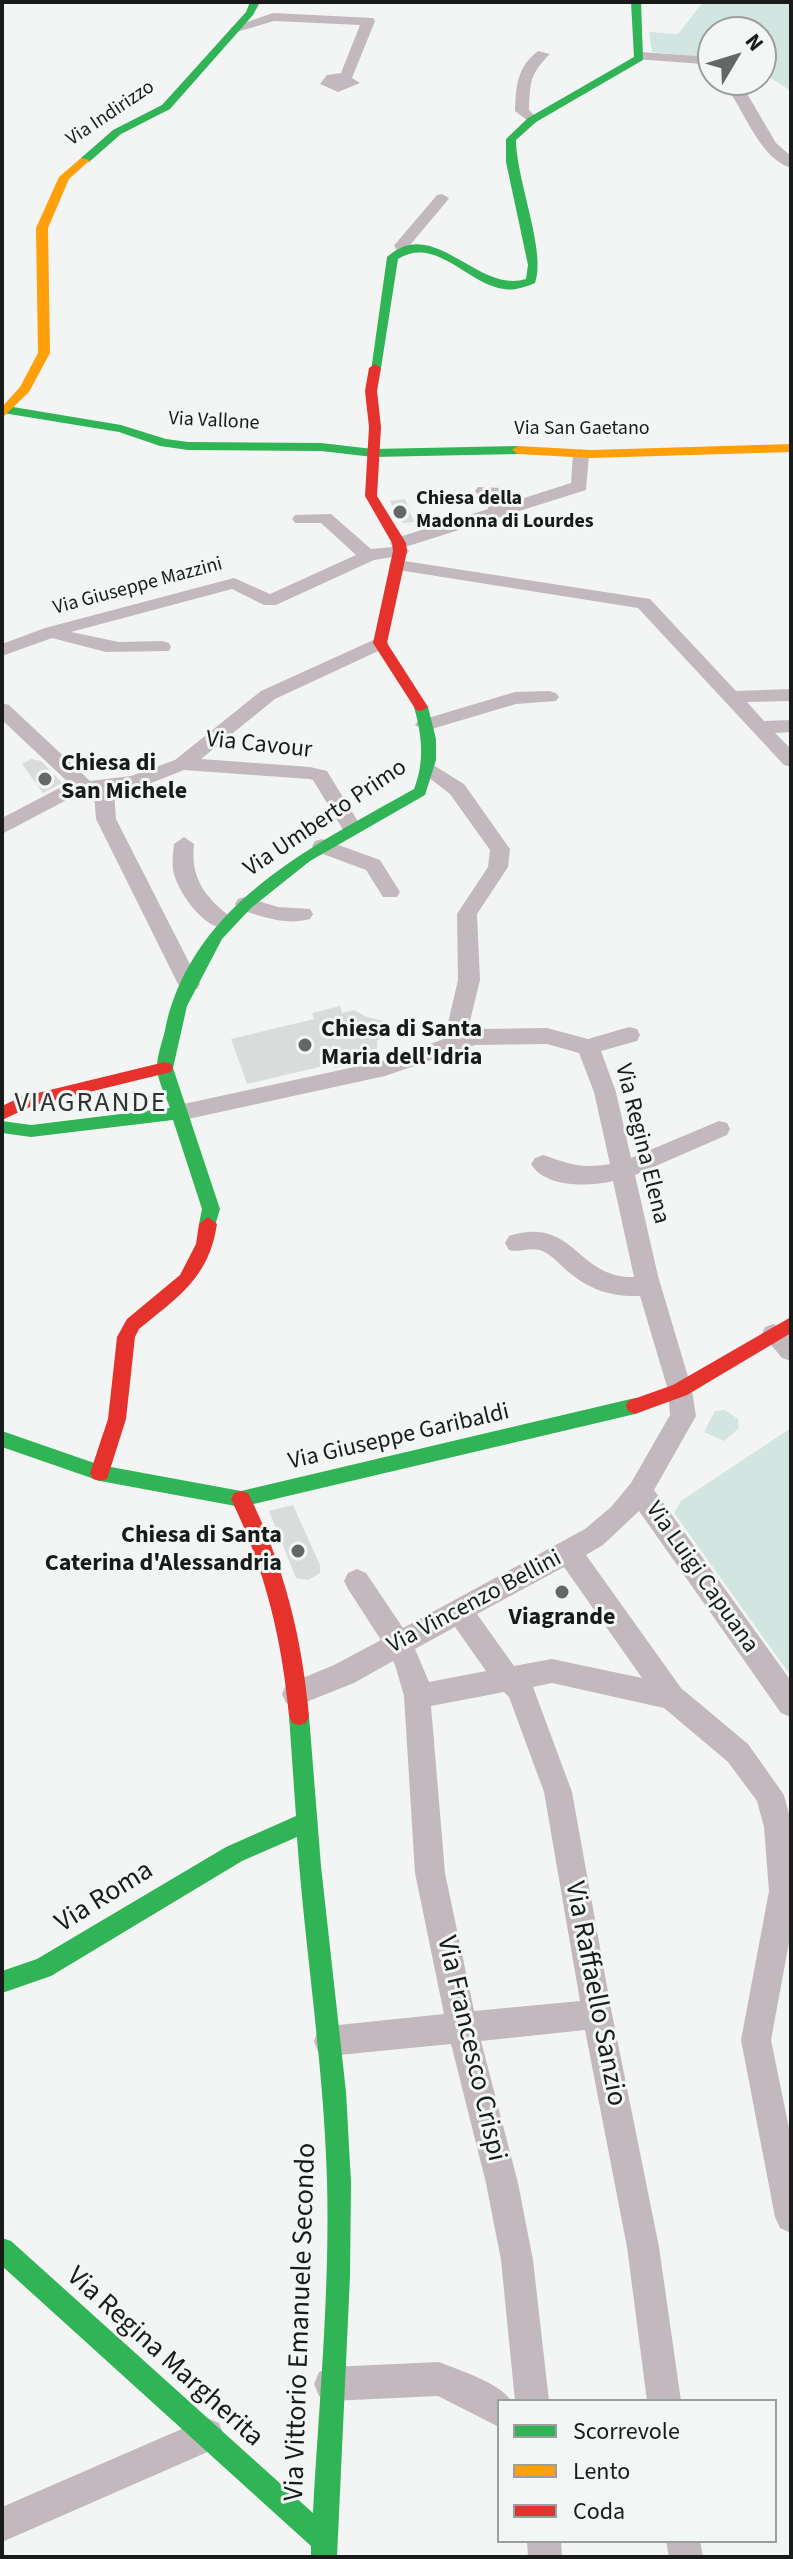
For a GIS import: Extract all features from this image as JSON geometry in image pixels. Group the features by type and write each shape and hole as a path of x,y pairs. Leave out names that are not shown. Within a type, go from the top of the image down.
{"main road":[{"name":"Via Indirizzo","path":"4,412 25,389 44,353 42,228 64,177 117,132 166,107 237,28 255,2"},
{"path":"380,643 398,554 371,496 375,427 371,391 393,257 403,250 419,248 449,254 493,284 513,287 531,281 534,265 511,139 532,120 641,56 636,2"},
{"name":"Via Vallone","path":"4,412 121,429 164,443 188,446 321,447 373,453"},
{"name":"Via San Gaetano","path":"373,453 485,453 535,449 581,454 790,453"},
{"name":"Via Umberto Primo","path":"165,1068 179,1006 225,923 284,871 352,828 420,792 428,780 430,769 425,725 418,699 382,652 380,643"},
{"path":"2,1114 27,1101 165,1068 211,1209 205,1244 186,1280 133,1324 126,1337 117,1419 100,1473"},
{"path":"2,1127 31,1131 180,1117"},
{"name":"Via Giuseppe Garibaldi","path":"2,1439 100,1473 241,1499 630,1408 680,1390 785,1336"},
{"path":"241,1499 279,1577 293,1650 296,1694"},
{"name":"Via Vittorio Emanuele Secondo","path":"296,1694 329,2041 339,2182 324,2549"},
{"name":"Via Roma","path":"2,1982 43,1968 234,1854 306,1822"},
{"name":"Via Regina Margherita","path":"2,2250 207,2435 324,2549"}],"street":[{"path":"261,2 289,16"},
{"path":"237,28 264,18 289,16 368,21 346,77"},
{"path":"532,120 522,111 524,76 528,65 543,54"},
{"path":"641,56 697,59"},
{"path":"741,96 770,145 791,164"},
{"path":"403,250 402,245 442,198"},
{"path":"398,554 449,529 575,488 581,454"},
{"path":"484,491 496,492 497,513"},
{"path":"301,519 325,518 369,556 398,554 463,573 644,603 791,761"},
{"name":"Via Giuseppe Mazzini","path":"2,650 52,632 234,583 270,601 369,556"},
{"path":"103,618 140,624"},
{"path":"52,632 117,649 162,647"},
{"path":"2,827 18,816 94,786 134,782 182,764 268,695 380,643"},
{"path":"729,697 791,695"},
{"path":"425,725 515,698 549,697"},
{"path":"2,709 94,786 106,819 189,984"},
{"path":"758,727 791,726"},
{"name":"Via Cavour","path":"182,764 320,776 352,828"},
{"path":"430,769 457,789 500,849 498,867 467,914 469,980 459,1023 474,1037"},
{"path":"184,844 183,873 192,892 205,909 225,923"},
{"path":"322,846 373,865 390,892"},
{"path":"245,904 278,914 303,914"},
{"path":"588,1047 629,1035"},
{"name":"Via Regina Elena","path":"180,1117 258,1095 385,1068 474,1037 547,1036 588,1047 605,1092 649,1286 680,1390"},
{"path":"543,1164 556,1174 569,1176 623,1172 719,1129"},
{"path":"517,1243 540,1239 607,1285 649,1286"},
{"name":"Via Vincenzo Bellini","path":"296,1694 344,1674 594,1537 620,1515 640,1491 683,1416 680,1390"},
{"name":"Via Luigi Capuana","path":"640,1491 791,1704"},
{"path":"569,1552 671,1697 738,1753 780,1797 778,1827 784,1891 756,2040 791,2217"},
{"path":"357,1581 414,1673 420,1696 552,1671 671,1697"},
{"name":"Via Raffaello Sanzio","path":"460,1612 508,1679 520,1689 558,1792 597,2014 643,2247 664,2399"},
{"name":"Via Francesco Crispi","path":"420,1696 417,1712 430,1873 462,2028 502,2183 517,2260 532,2399"},
{"path":"329,2041 597,2014"},
{"path":"331,2384 439,2379 486,2400 497,2408"},
{"path":"2,2525 207,2435"}],"shaded area":[{"path":"703,2 791,2 791,91 777,82 777,16 697,16 697,56 652,52 649,32 678,34"},
{"path":"725,1410 738,1419 739,1428 724,1441 704,1432 715,1411"},
{"path":"791,1428 791,1676 674,1513 681,1501"}],"building":[{"name":"Chiesa della Madonna di Lourdes","path":"405,499 414,522 403,523 390,501"},
{"name":"Chiesa di San Michele","path":"31,759 41,761 62,783 43,793 22,764"},
{"name":"Chiesa di Santa Maria dell'Idria","path":"340,1006 342,1013 354,1010 388,1022 390,1032 377,1041 377,1050 363,1056 364,1062 335,1068 332,1064 247,1084 231,1039 314,1019 312,1013"},
{"name":"Chiesa di Santa Caterina d'Alessandria","path":"293,1505 320,1565 320,1573 308,1580 296,1578 269,1511"}],"traffic: fast":[{"path":"85,160 117,132 166,107 250,13 255,2"},
{"path":"375,368 393,257 406,249 420,247 433,250 501,285 513,286 531,281 534,265 511,162 511,139 532,120 639,58 636,2"},
{"path":"7,410 121,429 164,443 188,446 321,447 373,453 518,450"},
{"path":"208,1224 211,1209 165,1068 179,1006 216,936 245,904 305,857 420,792 429,760 427,729 421,707"},
{"path":"2,1127 31,1131 179,1113"},
{"path":"2,1439 100,1473 241,1499 635,1406"},
{"path":"299,1716 310,1866 334,2092 339,2182 338,2276 324,2557"},
{"path":"2,1982 43,1968 234,1854 306,1822"},
{"path":"2,2250 324,2540"}],"traffic: slow":[{"path":"2,414 25,389 44,353 42,228 64,177 85,160"},
{"path":"518,450 591,454 791,448"}],"traffic: jam":[{"path":"375,368 371,391 375,427 371,496 399,543 400,551 380,643 421,707"},
{"path":"2,1114 27,1101 165,1068"},
{"path":"100,1473 117,1419 126,1337 133,1324 186,1280 205,1244 208,1224"},
{"path":"635,1406 680,1390 791,1324"},
{"path":"241,1499 265,1551 282,1604 293,1659 299,1716"}],"place":[{"name":"Chiesa della Madonna di Lourdes","path":"400,512"},
{"name":"Chiesa di San Michele","path":"45,779"},
{"name":"Chiesa di Santa Maria dell'Idria","path":"305,1045"},
{"name":"Chiesa di Santa Caterina d'Alessandria","path":"298,1551"},
{"name":"Viagrande","path":"562,1592"}],"district":[{"name":"VIAGRANDE","path":"91,1105"}]}
